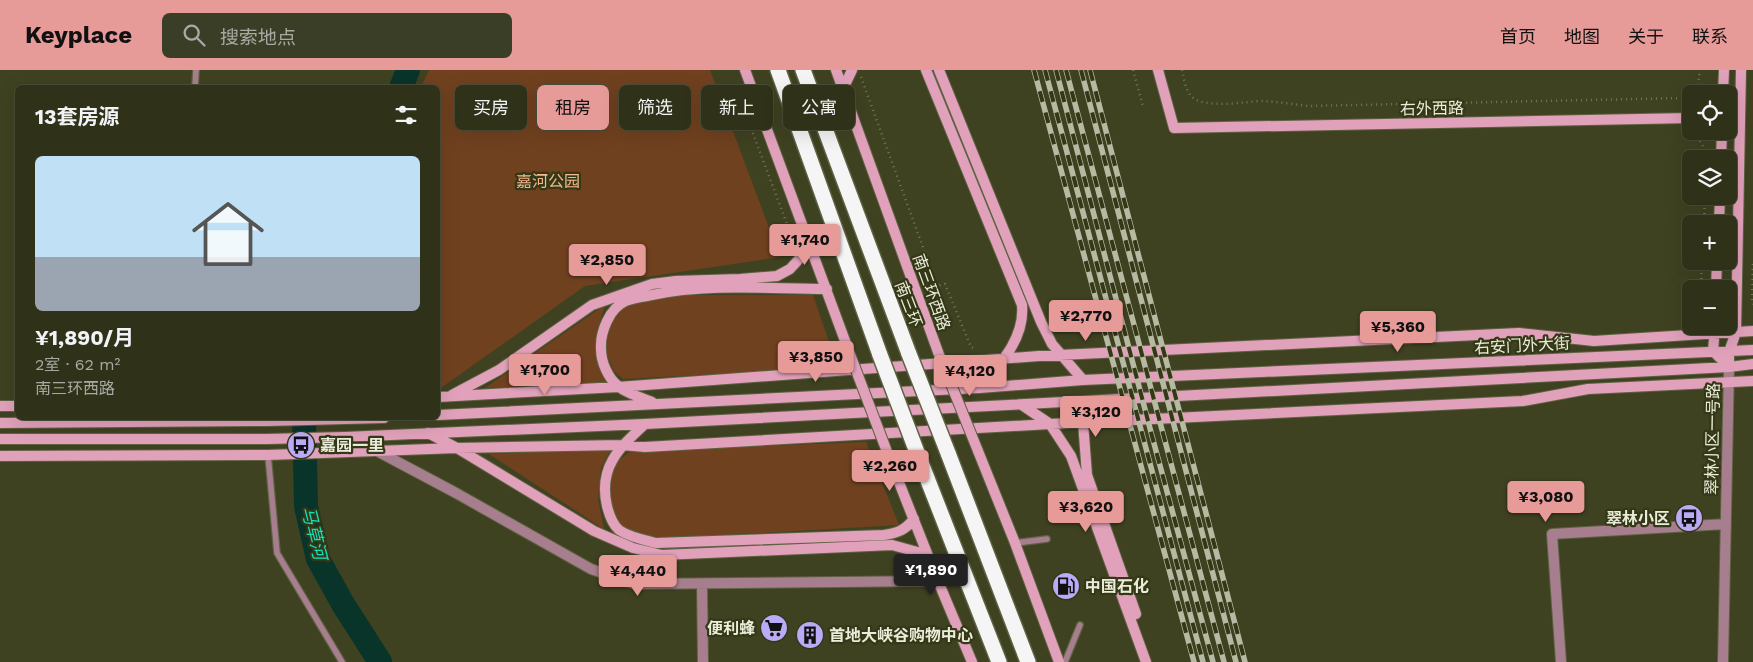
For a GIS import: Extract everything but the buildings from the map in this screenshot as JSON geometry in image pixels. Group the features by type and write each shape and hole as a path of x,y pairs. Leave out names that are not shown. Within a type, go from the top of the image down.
{"highway":[{"path":"778,70 880,355 999,662"},
{"name":"南三环","path":"803,70 909,354 1028,662"}],"main road":[{"path":"745,70 889,457 972,662"},
{"name":"南三环西路","path":"836,70 841,85"},
{"path":"926,70 1022,305 1023,317 1017,337 1004,359 979,388"},
{"path":"939,70 1041,322 1052,344 1083,380"},
{"name":"右外西路","path":"1158,70 1174,128 1682,118"},
{"path":"1723,85 1724,70"},
{"path":"1737,97 1741,70"},
{"path":"847,85 856,72"},
{"name":"南三环西路","path":"855,123 938,352 1016,543 1059,662"},
{"path":"1734,140 1736,280"},
{"path":"440,403 499,370 592,305 652,284 676,281 740,280 777,276 790,269 811,246"},
{"path":"653,403 618,386 604,366 600,339 605,324 625,301 672,291 711,288 827,290"},
{"path":"1737,332 1753,331"},
{"path":"440,398 1063,355 1519,333 1594,341 1682,332"},
{"path":"1714,335 1713,351 1729,367"},
{"path":"1729,367 1729,352 1735,335"},
{"name":"右安门外大街","path":"440,415 979,388 1083,380 1753,350"},
{"name":"右安门外大街","path":"0,439 267,439 645,424 1729,367 1753,364"},
{"path":"0,456 268,455 457,448 622,445 645,447 1083,422 1523,401 1588,389 1753,381"},
{"path":"1086,401 1083,422 1087,475 1153,662"},
{"path":"1022,405 1050,424 1071,456 1146,662"},
{"path":"0,406 15,406"},
{"path":"0,423 331,420"},
{"path":"645,424 622,445 609,465 604,486 610,518 619,530 637,538 656,543 884,535 900,532 914,519"},
{"path":"427,433 457,448 594,531 632,548 662,555 892,545 921,553 930,558"},
{"path":"340,437 377,451"}],"street":[{"name":"翠林小区一号路","path":"1723,662 1729,367"},
{"path":"377,451 591,569 635,584 938,581"},
{"path":"1561,662 1552,534 1726,524"},
{"path":"702,584 703,662"}],"lane":[{"path":"195,85 196,70"},
{"path":"268,455 277,553 342,662"},
{"path":"1016,543 1047,539"},
{"path":"1065,662 1080,625"}],"path":[{"path":"1133,70 1143,106"},
{"path":"1182,70 1187,88 1192,96 1199,101 1209,104 1265,101 1308,106 1682,98"},
{"path":"1698,85 1700,70"},
{"path":"856,72 937,286 945,284 971,347"},
{"path":"752,130 793,240 811,246"},
{"path":"1700,141 1705,150"},
{"path":"1753,264 1753,304"}],"green space":[{"name":"嘉河公园","path":"429,70 710,70 716,85 701,85 701,130 732,130 780,257 585,286 440,389 440,85 422,85"},
{"path":"678,295 813,295 838,368 623,379 613,370 606,351 610,325 626,305"},
{"path":"605,305 596,335 598,362 608,384 485,388"},
{"path":"866,442 899,525 657,539 623,529 614,517 608,487 615,463 631,451"},
{"path":"612,448 601,468 598,499 604,529 489,454"}],"waterway":[{"name":"马草河","path":"402,85 408,70"},
{"name":"马草河","path":"304,420 306,506 318,559 343,604 380,662"}],"railway":[{"path":"1034,70 1194,662"},
{"path":"1045,70 1203,662"},
{"path":"1056,70 1213,662"},
{"path":"1066,70 1224,662"},
{"path":"1081,70 1236,662"},
{"path":"1090,70 1245,662"}],"place":[{"name":"嘉园一里","path":"301,445"},
{"name":"翠林小区","path":"1689,518"},
{"name":"中国石化","path":"1066,586"},
{"name":"便利蜂","path":"774,628"},
{"name":"首地大峡谷购物中心","path":"810,635"}]}
